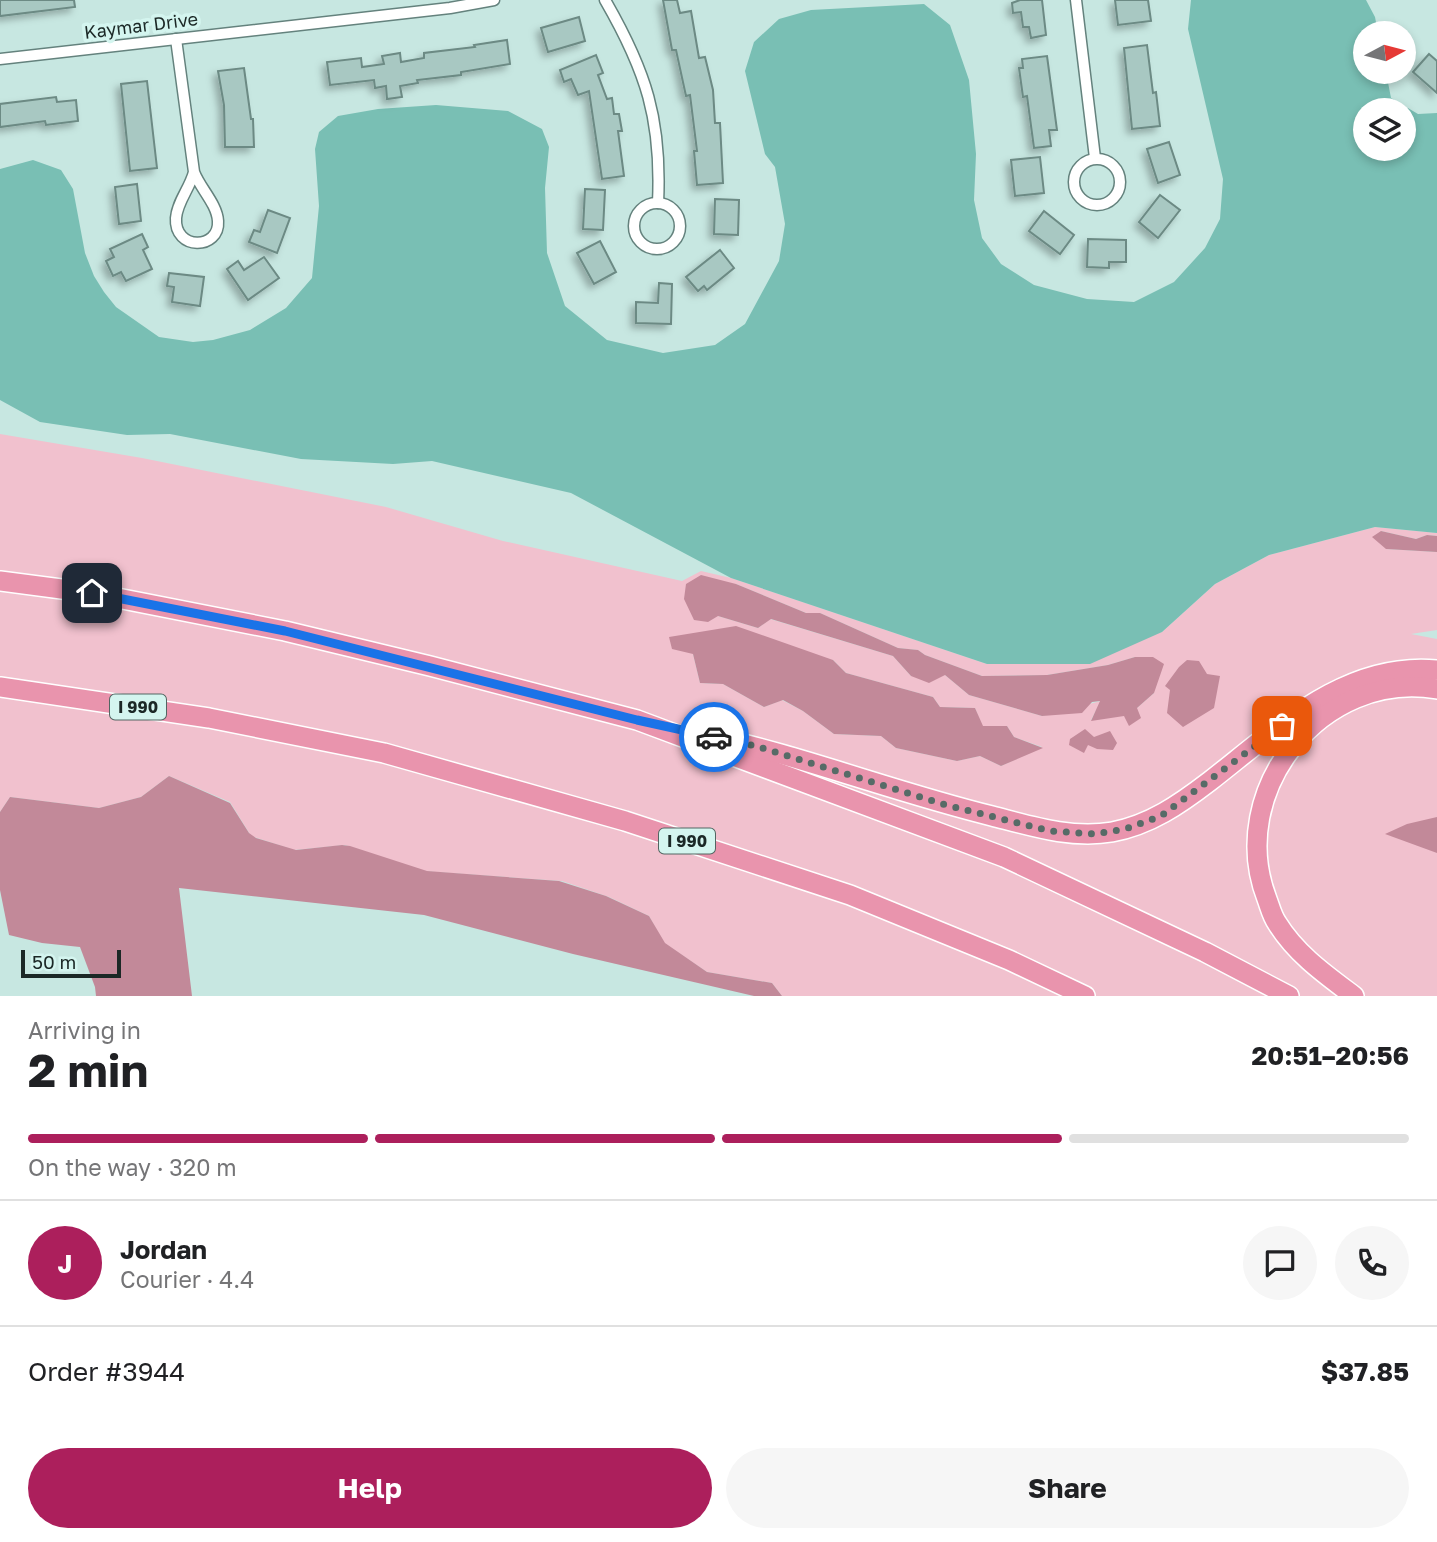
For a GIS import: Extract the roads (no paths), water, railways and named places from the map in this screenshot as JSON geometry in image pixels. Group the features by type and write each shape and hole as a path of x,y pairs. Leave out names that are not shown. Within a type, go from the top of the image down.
{"highway":[{"path":"0,581 92,593 285,631 637,720 756,746 946,805 1072,834 1125,829 1161,816 1323,696 1366,677 1402,670 1437,670"},
{"name":"I 990","path":"0,687 209,718 384,753 598,813 850,895 1009,960 1085,996"},
{"path":"1354,996 1301,954 1276,922 1259,879 1255,838 1261,807 1272,776 1293,744 1332,711 1371,693 1401,688 1423,687 1437,690"},
{"path":"637,720 1004,857 1289,996"}],"street":[{"name":"Kaymar Drive","path":"0,59 450,8 494,0"},
{"path":"605,0 628,40 650,97 660,158 658,203"},
{"path":"1076,0 1095,158"},
{"path":"176,39 194,172 218,218 216,232 206,242 199,243 185,240 177,229 176,222 178,207 194,172"},
{"path":"1095,158 1110,162 1121,182 1115,197 1101,205 1094,205 1080,197 1074,183 1079,168 1095,158"},
{"path":"658,203 669,206 676,212 680,227 675,242 662,249 653,249 640,242 634,227 639,212 658,203"}]}
